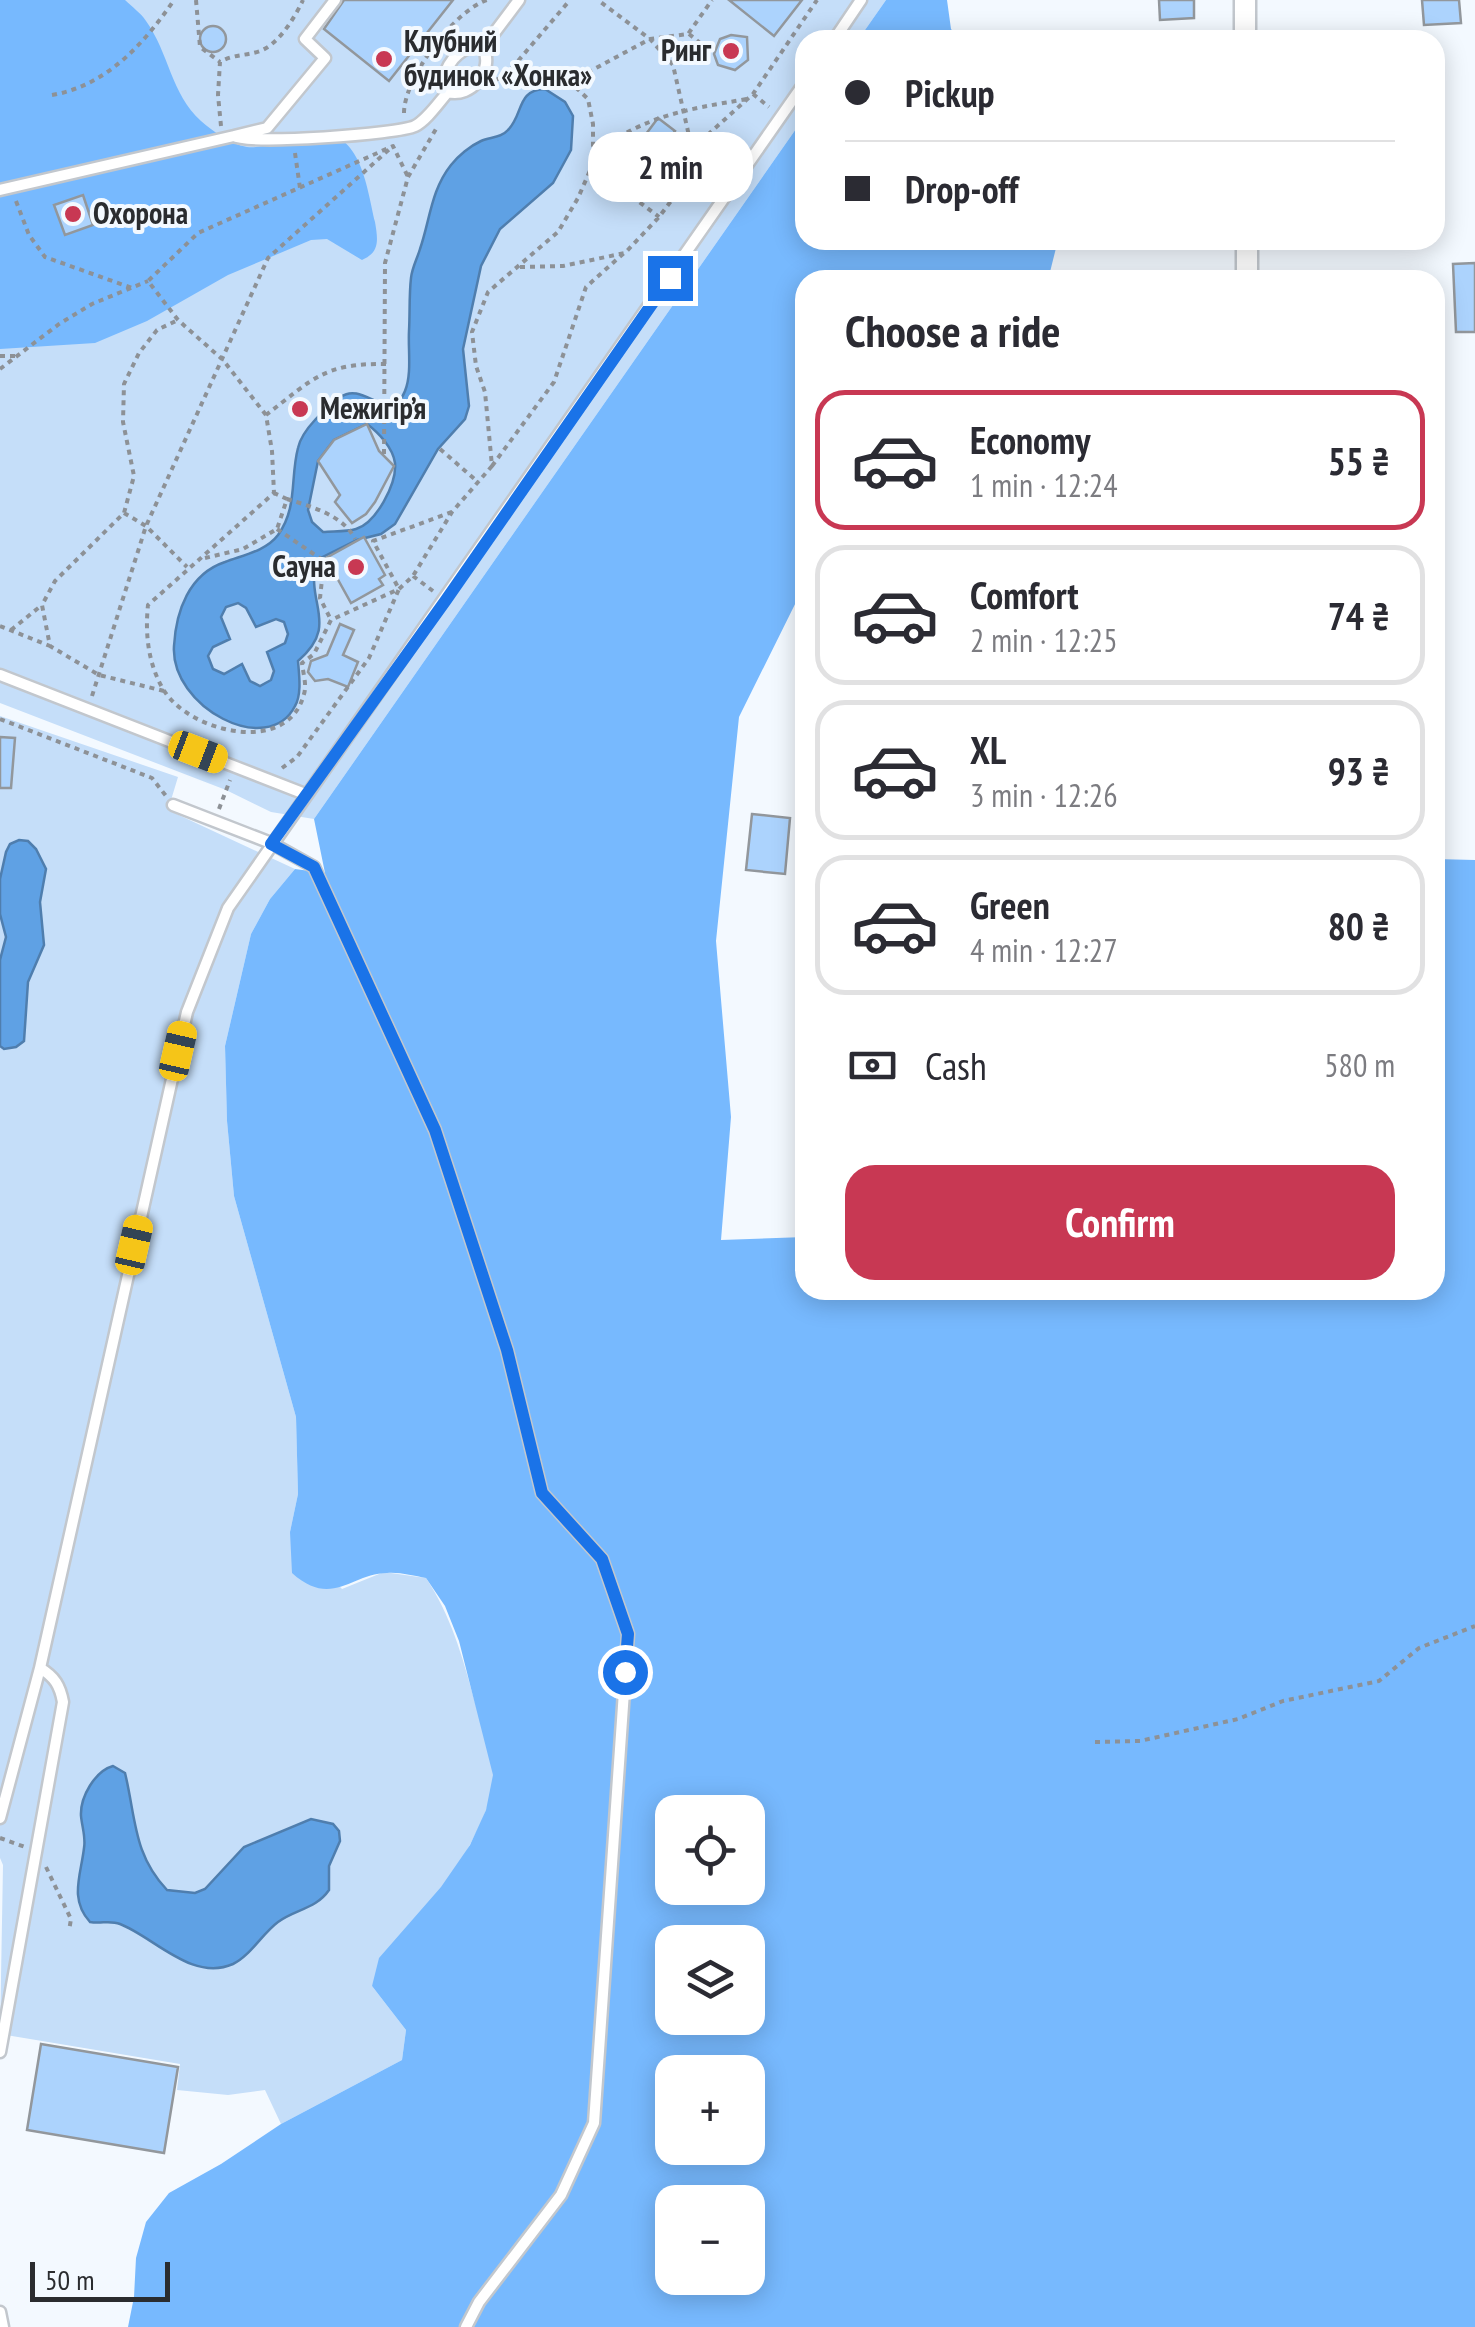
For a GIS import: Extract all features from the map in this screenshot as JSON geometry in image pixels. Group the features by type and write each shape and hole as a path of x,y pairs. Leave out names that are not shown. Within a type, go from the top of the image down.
{"street":[{"path":"1245,0 1246,30"}],"lane":[{"path":"6,189 267,128 325,58 305,39 335,0"},
{"path":"484,48 519,0"},
{"path":"841,30 861,0"},
{"path":"471,46 484,48 487,69 468,91 457,95 448,92 444,72 461,50 471,46"},
{"path":"229,138 294,140 415,126 448,92"},
{"path":"0,1818 40,1668 188,1012 228,908 795,97"},
{"path":"0,675 305,794"},
{"path":"173,805 271,844 314,867 427,1112 507,1350 542,1493 602,1559 628,1634 594,2123 561,2195 478,2302 466,2327"},
{"path":"0,2052 64,1702 51,1675 40,1668"},
{"path":"0,2312 4,2327"}],"path":[{"path":"52,95 76,91 112,70 148,36 174,0"},
{"path":"196,0 200,47 220,62"},
{"path":"220,62 233,55 264,50 277,41 303,0"},
{"path":"404,128 404,100 410,84 460,16 474,2 487,0"},
{"path":"495,81 506,75 570,0"},
{"path":"274,493 148,606 145,635 164,691 186,712 246,735 282,725 300,705 306,691 302,663 314,654 331,620 399,589 413,576 452,512 492,466 554,382 586,287 659,217 686,181 692,149 673,65 650,38 598,0"},
{"path":"688,34 712,0"},
{"path":"797,30 817,0"},
{"path":"692,149 754,94 795,33"},
{"path":"570,82 650,38 688,34 704,47"},
{"path":"220,62 218,95 229,138"},
{"path":"492,466 485,392 476,366 472,332 488,292 558,232 592,166 593,154 588,99 570,82 547,71 506,75"},
{"path":"754,94 781,117"},
{"path":"593,154 622,134 660,116 748,99"},
{"path":"384,454 385,263 408,178 444,115"},
{"path":"294,140 300,188"},
{"path":"392,146 408,178"},
{"path":"0,369 76,314 148,281 198,233 392,146"},
{"path":"88,709 146,526 268,258 392,146"},
{"path":"592,166 659,217"},
{"path":"6,189 46,257 132,288"},
{"path":"516,267 563,266 625,252"},
{"path":"148,281 178,320 222,360 266,415 274,493"},
{"path":"11,630 42,604 55,581 124,513 134,476 123,422 124,384 156,330 178,320"},
{"path":"0,356 17,356"},
{"path":"266,415 327,370 352,364 386,364"},
{"path":"440,450 478,482"},
{"path":"274,493 348,526 355,539"},
{"path":"202,558 243,548 277,529 288,499"},
{"path":"399,589 373,542 452,512"},
{"path":"124,513 146,526 187,567"},
{"path":"277,529 324,560 320,598 331,620"},
{"path":"413,576 446,600"},
{"path":"266,779 298,757 347,690 368,658 399,589"},
{"path":"42,604 50,646"},
{"path":"0,626 50,646 100,675 164,691"},
{"path":"0,720 152,778 173,805"},
{"path":"214,822 234,766"},
{"path":"1095,1742 1140,1741 1238,1719 1283,1701 1379,1681 1418,1648 1475,1626"}],"shaded area":[{"name":"Межигір’я","path":"0,0 886,0 865,30 795,30 795,130 314,819 271,812 226,790 0,703"},
{"path":"0,0 125,0 154,33 176,86 191,110 222,137 253,147 299,135 335,136 347,144 362,171 376,228 375,249 362,260 327,239 311,240 228,275 147,321 95,343 0,349"},
{"path":"886,0 947,0 952,30 865,30"},
{"path":"545,89 565,102 573,116 571,150 553,183 500,229 481,266 463,349 469,406 465,419 438,449 395,524 381,534 357,540 317,560 314,575 319,624 311,648 298,661 295,706 282,721 264,728 223,719 187,689 177,668 175,633 187,595 202,575 261,549 278,535 291,503 300,441 322,413 349,393 384,404 399,401 408,377 412,274 439,185 464,152 508,130 525,98","holes":["367,424 385,441 394,457 395,472 389,492 364,525 323,532 312,522 308,510 318,461 334,440","238,603 246,608 256,627 276,619 284,622 288,634 285,643 267,652 274,671 271,680 260,686 250,681 242,664 224,674 213,669 208,656 213,647 230,639 221,617 226,607"]},
{"path":"795,130 795,250 1056,250 1050,270 795,270 795,604 739,717 716,941 731,1117 721,1240 795,1237 795,1300 1445,1300 1445,859 1475,860 1475,2327 128,2327 136,2258 146,2222 169,2193 281,2124 402,2060 406,2030 372,1986 379,1958 441,1887 470,1845 486,1810 493,1775 459,1641 445,1606 426,1578 375,1574 330,1589 306,1583 292,1573 290,1532 298,1494 296,1417 234,1196 225,1046 251,934 270,899 295,869 325,873 314,819"},
{"path":"0,716 178,777 168,810 295,869 270,899 251,934 225,1046 234,1196 296,1417 298,1494 290,1532 342,1589 384,1572 426,1578 455,1636 490,1755 490,1798 480,1824 426,1913 372,1986 406,2030 402,2060 281,2124 265,2090 228,2095 177,2090 180,2064 0,2034"},
{"path":"28,841 36,849 46,869 40,902 44,945 28,982 24,1041 4,1049 0,1046 0,960 6,937 0,914 0,879 6,852 10,844"},
{"path":"113,1766 125,1773 142,1849 167,1890 195,1893 205,1889 244,1847 311,1819 333,1824 339,1831 340,1841 329,1866 329,1890 318,1901 278,1922 239,1960 218,1968 188,1963 120,1924 90,1922 78,1896 84,1844 81,1809 95,1779"}],"building":[{"name":"Клубний будинок «Хонка»","path":"344,0 453,0 389,81 324,29"},
{"path":"729,0 802,0 774,36"},
{"path":"1159,0 1194,0 1194,18 1160,20"},
{"path":"1422,0 1459,0 1461,23 1424,25"},
{"path":"213,26 222,30 226,39 222,48 213,52 204,48 200,39 204,30"},
{"name":"Ринг","path":"731,35 747,37 748,60 735,70 718,65 714,54 720,39"},
{"path":"658,118 675,131 630,191 613,178"},
{"path":"83,195 93,225 65,235 54,205"},
{"path":"1475,263 1475,332 1456,332 1453,264"},
{"path":"367,424 379,451 394,466 375,502 352,523 335,502 340,495 318,461 334,440"},
{"name":"Сауна","path":"364,537 385,575 379,579 383,585 351,603 326,558"},
{"path":"340,624 354,630 343,655 358,662 348,687 328,679 315,681 308,672 311,661 327,655"},
{"path":"0,737 15,738 11,788 0,788"},
{"path":"752,814 790,818 785,874 746,870"},
{"path":"41,2044 178,2067 164,2153 27,2130"}],"place":[{"name":"Ринг","path":"731,51"},
{"name":"Клубний будинок «Хонка»","path":"384,59"},
{"name":"Охорона","path":"73,214"},
{"name":"Межигір’я","path":"300,409"},
{"name":"Сауна","path":"356,567"}],"route":[{"path":"625,1672 628,1634 602,1559 542,1493 507,1350 435,1130 314,867 271,844 670,278"}]}
